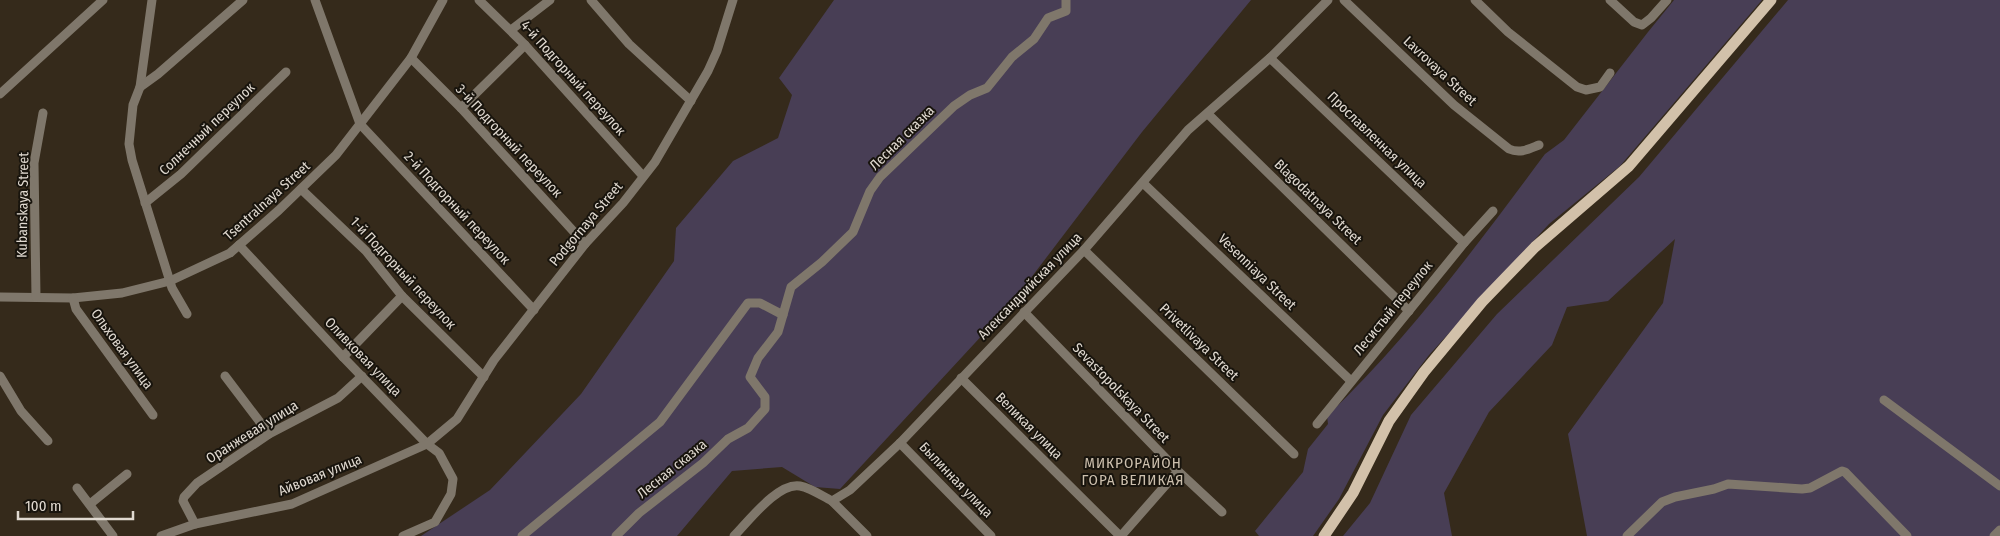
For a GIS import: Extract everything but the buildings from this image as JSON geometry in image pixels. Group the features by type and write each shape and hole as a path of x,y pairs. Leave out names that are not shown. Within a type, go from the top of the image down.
{"main road":[{"path":"1324,536 1352,493 1389,421 1424,372 1476,309 1535,246 1629,166 1771,0"}],"street":[{"path":"0,94 103,0"},
{"path":"152,0 140,88 133,105 129,144 145,203 172,288 187,314"},
{"path":"140,88 243,0"},
{"path":"316,0 360,124"},
{"name":"Tsentralnaya Street","path":"0,298 73,298 122,293 170,281 230,253 302,189 336,155 411,58 443,0"},
{"name":"4-й Подгорный переулок","path":"480,0 525,45 644,176"},
{"path":"511,30 550,0"},
{"path":"591,0 629,44 691,101"},
{"name":"Podgornaya Street","path":"427,444 456,419 494,360 585,244 623,203 655,162 708,71 717,51 733,0"},
{"name":"Лесная сказка","path":"616,536 639,513 703,463 728,439 748,428 765,409 765,398 750,377 758,358 778,332 791,288 822,262 852,232 870,191 880,177 954,106 970,95 987,88 1012,57 1034,39 1048,18 1066,11 1066,0"},
{"name":"Александрийская улица","path":"832,501 850,490 900,443 1084,250 1188,130 1270,58 1328,0"},
{"name":"Lavrovaya Street","path":"1344,0 1454,105 1509,149 1516,152 1524,151 1539,145"},
{"path":"1475,0 1508,32 1577,87 1586,90 1600,87 1610,73"},
{"path":"1610,0 1634,22 1642,25 1667,0"},
{"path":"461,108 525,45"},
{"name":"3-й Подгорный переулок","path":"411,58 461,108 585,244"},
{"name":"Прославленная улица","path":"1270,58 1464,243"},
{"name":"Солнечный переулок","path":"145,203 181,174 286,72"},
{"name":"Kubanskaya Street","path":"36,297 34,163 43,113"},
{"name":"Blagodatnaya Street","path":"1208,114 1409,311"},
{"name":"2-й Подгорный переулок","path":"360,124 534,310"},
{"name":"Vesenniaya Street","path":"1143,183 1352,381"},
{"name":"1-й Подгорный переулок","path":"302,189 366,251 402,296 484,377"},
{"name":"Лесистый переулок","path":"1317,424 1464,243 1493,211"},
{"name":"Оливковая улица","path":"239,245 343,357 439,454 453,479 451,494 435,522 403,536"},
{"name":"Privetlivaya Street","path":"1084,250 1294,454"},
{"path":"343,357 402,296"},
{"name":"Ольховая улица","path":"73,298 76,309 153,415"},
{"path":"522,536 660,422 748,303 760,303 783,315"},
{"name":"Sevastopolskaya Street","path":"1024,312 1178,471 1222,512"},
{"path":"0,376 22,411 48,441"},
{"path":"225,376 270,434"},
{"name":"Оранжевая улица","path":"195,524 183,501 184,497 197,483 270,434 338,398 362,376"},
{"name":"Великая улица","path":"961,378 1120,536"},
{"path":"1884,400 2000,486"},
{"name":"Былинная улица","path":"900,443 992,536"},
{"name":"Айвовая улица","path":"161,536 195,524 292,504 427,444"},
{"path":"1120,536 1178,471"},
{"path":"1627,536 1662,502 1675,497 1714,489 1728,484 1810,488 1842,471 1907,536"},
{"path":"90,504 127,474"},
{"path":"735,536 780,490 790,486 802,486 832,501 867,536"},
{"path":"78,488 113,536"}],"shaded area":[{"path":"834,0 1251,0 1142,132 1011,304 840,489 815,487 782,467 732,471 677,536 421,536 490,490 581,394 674,261 676,228 733,161 778,138 792,95 779,78"},
{"path":"1674,0 1762,0 1620,166 1549,224 1429,355 1383,415 1339,499 1313,536 1259,536 1255,531 1303,472 1308,449 1328,424 1327,416 1387,355 1442,290 1545,154 1564,140"},
{"path":"1788,0 2000,0 2000,536 1587,536 1568,434 1663,303 1675,239 1608,301 1567,307 1552,345 1489,412 1444,493 1452,536 1343,536 1370,503 1411,415 1497,314 1639,177"}],"district":[{"name":"МИКРОРАЙОН ГОРА ВЕЛИКАЯ","path":"1133,472"}]}
